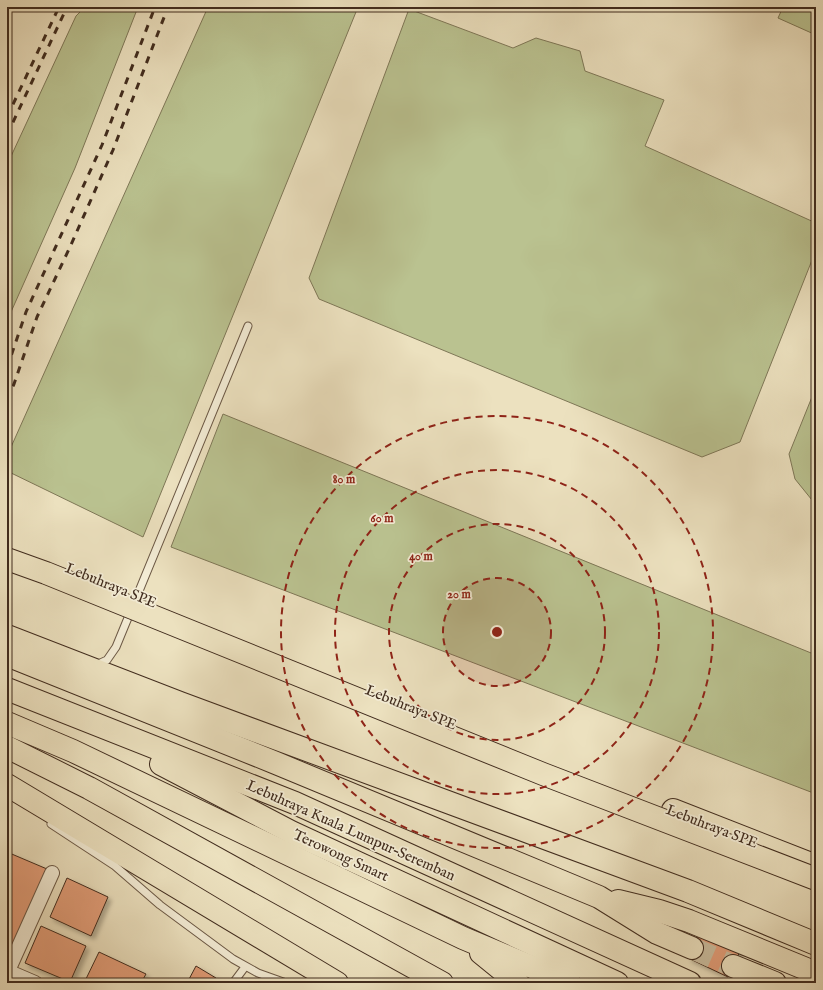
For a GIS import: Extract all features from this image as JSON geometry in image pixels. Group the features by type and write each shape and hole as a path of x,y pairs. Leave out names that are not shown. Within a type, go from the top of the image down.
{"highway":[{"name":"Lebuhraya SPE","path":"7,545 52,561 548,762 816,866"},
{"name":"Lebuhraya SPE","path":"7,560 54,576 543,774 816,879"},
{"path":"7,636 688,891 816,944"},
{"path":"7,656 276,763 599,897 657,933 692,948"},
{"name":"Lebuhraya Kuala Lumpur–Seremban","path":"7,689 70,716 295,803 690,983"},
{"name":"Terowong Smart","path":"70,716 291,832 617,983"},
{"name":"Terowong Smart","path":"7,723 73,751 463,938 570,983"},
{"path":"7,747 90,788 442,983"},
{"path":"7,786 338,983"},
{"path":"599,897 659,911 816,973"},
{"name":"Terowong Smart","path":"463,938 518,983"},
{"path":"733,966 775,983"}],"street":[{"path":"35,983 7,972 52,873"}],"lane":[{"path":"90,668 107,660 116,647 248,326"},
{"path":"7,786 34,810"},
{"path":"44,819 114,866 160,905 245,967 286,983"},
{"path":"233,983 245,967"}],"green space":[{"path":"85,7 138,7 75,168 7,321 7,165 76,16"},
{"path":"208,7 358,7 143,537 7,471 7,456"},
{"path":"783,7 816,7 816,35 778,18"},
{"path":"409,9 513,48 536,38 580,51 585,71 664,100 645,146 816,223 816,250 740,442 702,457 319,299 309,278"},
{"path":"816,387 816,505 795,479 789,454"},
{"path":"223,414 816,655 816,794 171,547"}],"building":[{"path":"7,852 47,869 10,955 7,954"},
{"path":"67,878 108,897 91,936 50,917"},
{"path":"41,926 86,946 70,982 25,963"},
{"path":"700,931 741,949 728,977 688,958"},
{"path":"99,952 146,974 141,983 84,983"},
{"path":"196,966 216,978 213,983 187,983"}],"tunnel":[{"path":"692,948 733,966"}],"railway":[{"path":"7,117 59,7"},
{"path":"7,135 67,7"},
{"path":"7,368 26,312 102,145 155,7"},
{"path":"7,399 14,384 37,317 113,150 168,7"}]}
